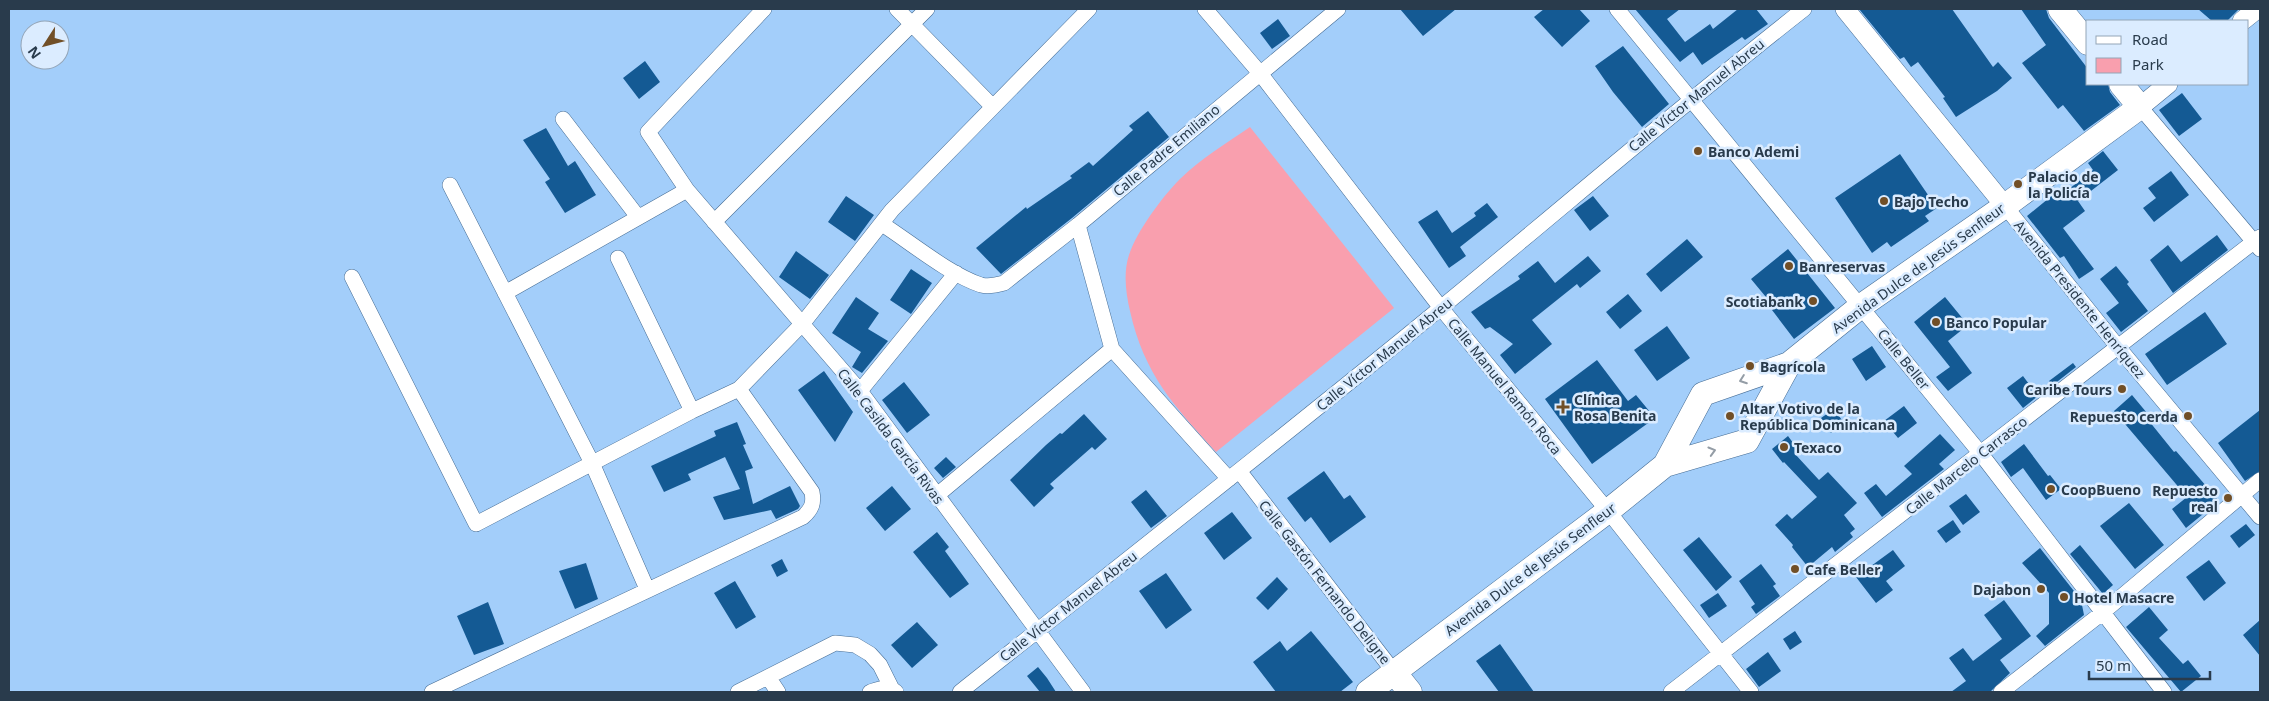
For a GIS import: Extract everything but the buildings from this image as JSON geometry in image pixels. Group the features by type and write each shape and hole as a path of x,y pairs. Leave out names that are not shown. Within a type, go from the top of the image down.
{"main road":[{"path":"2060,9 2086,41"},
{"path":"2122,85 2140,107"},
{"name":"Avenida Dulce de Jesús Senfleur","path":"1666,465 1703,394 1789,364 1861,306 2005,206 2140,107"},
{"name":"Avenida Dulce de Jesús Senfleur","path":"1368,692 1608,512 1666,465 1747,441 1789,364"},
{"name":"Calle Gastón Fernando Deligne","path":"1394,672 1410,692"}],"street":[{"name":"Calle Casilda García Rivas","path":"764,9 648,132 687,190 860,391 1083,692"},
{"path":"897,9 993,107"},
{"path":"714,222 927,9"},
{"path":"352,277 476,524 692,411 739,389 803,323 845,266 892,210 1089,9"},
{"name":"Calle Manuel Ramón Roca","path":"1205,9 1259,72 1441,308 1608,512 1751,692"},
{"name":"Calle Padre Emiliano","path":"956,273 982,285 992,286 1004,283 1078,225 1259,72 1338,9"},
{"name":"Calle Beller","path":"1617,9 1981,454 2164,692"},
{"name":"Calle Víctor Manuel Abreu","path":"960,692 1441,308 1691,98 1804,9"},
{"name":"Avenida Presidente Henríquez","path":"1845,9 2118,347 2260,517"},
{"path":"2243,20 2257,9"},
{"name":"Avenida Dulce de Jesús Senfleur","path":"2140,107 2167,85"},
{"path":"2140,107 2258,243"},
{"path":"563,119 638,217"},
{"path":"450,185 592,463 647,589"},
{"path":"505,294 687,190"},
{"path":"860,391 956,273 882,224"},
{"path":"936,496 1112,349 1078,225"},
{"name":"Calle Marcelo Carrasco","path":"1671,692 2118,347 2258,243"},
{"path":"618,258 692,411"},
{"name":"Calle Gastón Fernando Deligne","path":"1112,349 1234,475 1394,672"},
{"path":"432,692 803,517 813,505 812,492 739,389"},
{"path":"2001,692 2102,613 2260,480"},
{"path":"738,692 835,643 855,645 870,654 880,665 894,690"},
{"path":"768,677 778,692"},
{"path":"870,692 883,688 894,690"}],"green space":[{"path":"1250,127 1394,308 1216,452 1174,404 1152,371 1143,353 1130,311 1126,291 1126,269 1129,255 1138,236 1173,186 1196,165"}],"place":[{"name":"Banco Ademi","path":"1698,151"},
{"name":"Palacio de la Policía","path":"2018,184"},
{"name":"Bajo Techo","path":"1884,201"},
{"name":"Banreservas","path":"1789,266"},
{"name":"Scotiabank","path":"1813,301"},
{"name":"Banco Popular","path":"1936,322"},
{"name":"Bagrícola","path":"1750,366"},
{"name":"Caribe Tours","path":"2122,389"},
{"name":"Clínica Rosa Benita","path":"1563,407"},
{"name":"Altar Votivo de la República Dominicana","path":"1730,416"},
{"name":"Repuesto cerda","path":"2188,416"},
{"name":"Texaco","path":"1784,447"},
{"name":"CoopBueno","path":"2051,489"},
{"name":"Repuesto real","path":"2228,498"},
{"name":"Cafe Beller","path":"1795,569"},
{"name":"Dajabon","path":"2041,589"},
{"name":"Hotel Masacre","path":"2064,597"}]}
